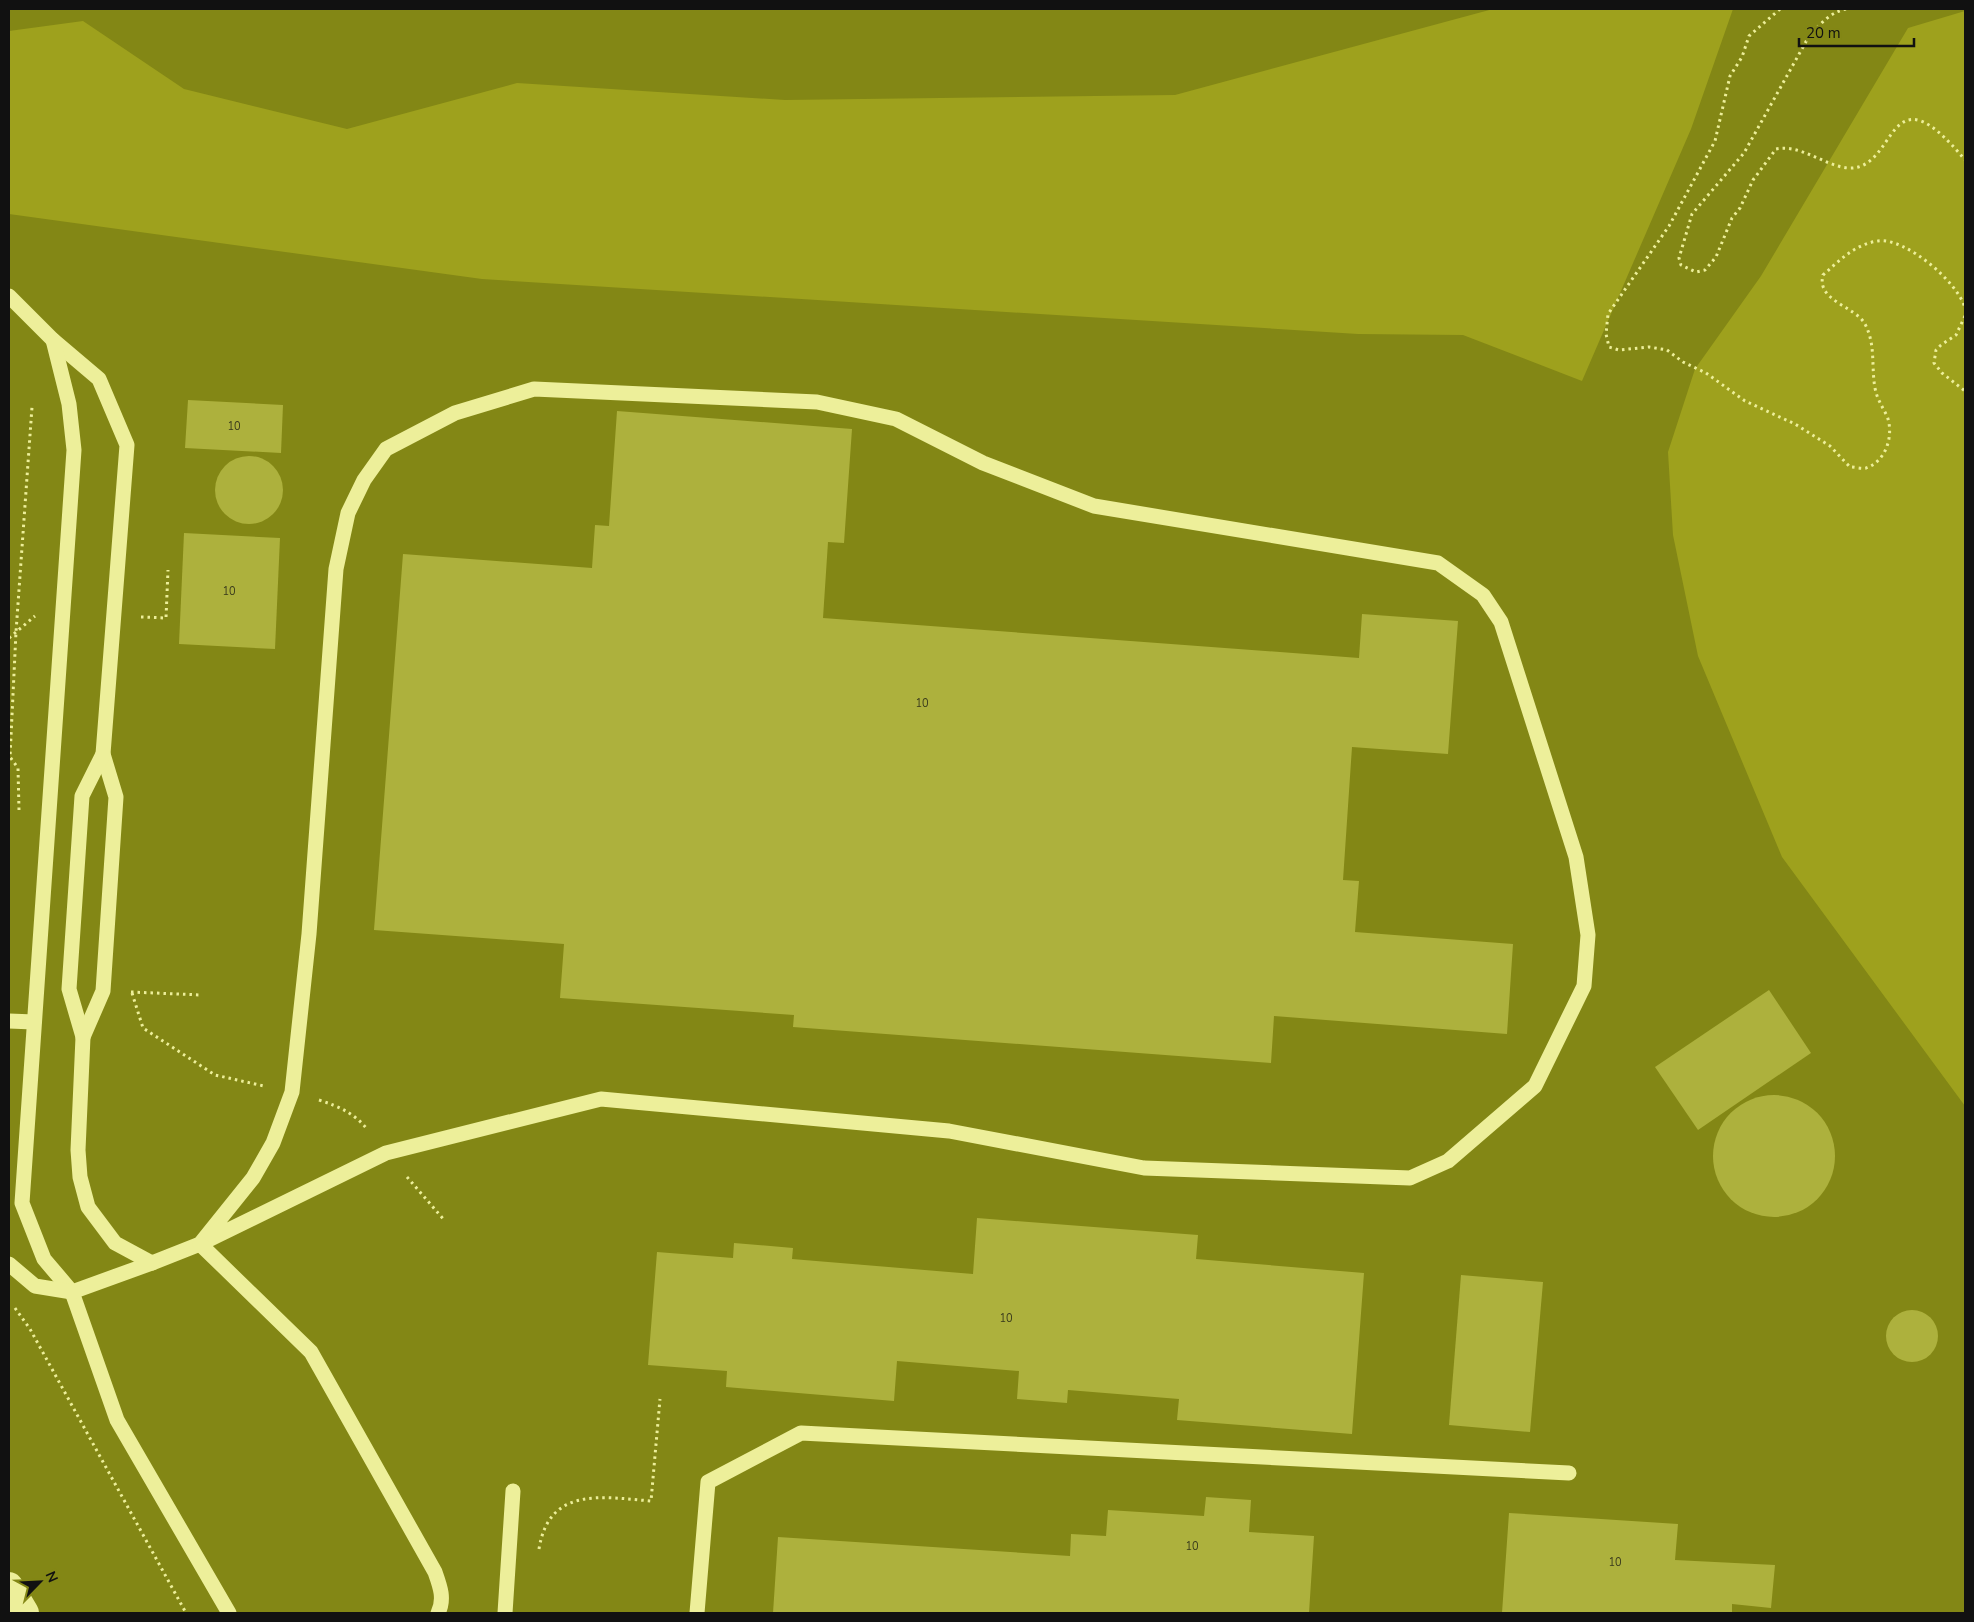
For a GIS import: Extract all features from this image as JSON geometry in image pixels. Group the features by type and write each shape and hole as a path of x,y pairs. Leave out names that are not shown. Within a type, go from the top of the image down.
{"street":[{"path":"9,1586 25,1613"}],"lane":[{"path":"9,296 53,340 99,379 127,445 103,754 116,797 103,991 83,1037"},
{"path":"53,340 69,404 74,450 22,1203 44,1258 72,1292 117,1420 229,1613"},
{"path":"9,1264 35,1286 72,1292 200,1244 386,1154 601,1099 949,1131 1144,1168 1410,1178 1448,1161 1535,1086 1584,986 1588,936 1576,857 1501,622 1484,596 1438,563 1094,506 983,463 896,419 817,402 534,389 455,413 386,449 364,480 348,513 336,569 309,934 292,1092 274,1143 253,1178 200,1244"},
{"path":"103,754 82,796 69,989 83,1037 78,1150 80,1177 88,1207 115,1243 152,1263"},
{"path":"9,1021 34,1022"},
{"path":"200,1244 311,1352 435,1572 441,1590 441,1608 438,1613"},
{"path":"697,1613 708,1482 801,1433 1568,1473"},
{"path":"505,1613 513,1491"}],"path":[{"path":"1780,9 1749,36 1742,57 1730,76 1715,141 1669,226 1608,314 1606,334 1609,347 1619,350 1649,347 1667,350 1683,362 1706,373 1745,401 1794,424 1830,446 1850,467 1866,468 1880,458 1889,444 1890,432 1887,417 1874,387 1874,352 1864,323 1856,313 1848,310 1826,293 1822,287 1823,275 1840,258 1864,244 1889,240 1936,268 1952,284 1965,308"},
{"path":"1846,9 1841,10 1822,22 1808,38 1744,153 1692,214 1679,258 1681,265 1696,272 1705,270 1716,256 1732,218 1740,208 1753,180 1776,149 1788,148 1850,168 1866,164 1878,153 1897,127 1904,122 1915,119 1938,130 1965,160"},
{"path":"1965,316 1956,335 1936,350 1934,363 1942,373 1965,391"},
{"path":"18,806 18,768 9,757 32,407"},
{"path":"11,1301 30,1329 186,1613"},
{"path":"509,1555 538,1557 542,1534 551,1517 569,1502 596,1497 651,1501 660,1399"}],"shaded area":[{"path":"1493,9 1733,9 1691,129 1582,381 1463,335 1358,334 482,279 9,214 9,31 83,21 184,89 347,129 517,83 785,100 1175,95"},
{"path":"1965,11 1965,1106 1782,857 1698,656 1673,535 1668,452 1695,369 1761,276 1908,28"}],"building":[{"path":"188,400 283,405 281,453 185,448"},
{"path":"617,411 852,429 844,543 828,542 823,618 1359,658 1362,614 1458,621 1448,754 1352,747 1343,880 1359,881 1355,932 1513,944 1507,1034 1274,1016 1271,1063 793,1027 794,1015 560,998 564,944 374,930 403,554 592,568 595,525 609,526"},
{"path":"242,456 256,456 268,461 278,471 283,483 283,497 278,509 268,519 256,524 242,524 230,519 220,509 215,497 215,483 220,471 230,461"},
{"path":"184,533 280,538 275,649 179,644"},
{"path":"1769,990 1811,1053 1698,1130 1655,1067"},
{"path":"1774,1095 1786,1096 1797,1100 1808,1105 1817,1113 1825,1122 1830,1133 1834,1144 1834,1168 1830,1179 1825,1190 1817,1199 1808,1207 1797,1212 1786,1216 1774,1217 1762,1216 1751,1212 1740,1207 1731,1199 1723,1190 1718,1179 1714,1168 1713,1156 1714,1144 1718,1133 1723,1122 1731,1113 1740,1105 1751,1100 1762,1096"},
{"path":"977,1218 1198,1235 1196,1259 1364,1273 1352,1434 1177,1420 1179,1399 1068,1390 1067,1403 1017,1399 1019,1371 897,1361 894,1401 726,1387 727,1371 648,1365 657,1252 733,1258 734,1243 793,1248 792,1259 973,1274"},
{"path":"1461,1275 1543,1282 1530,1432 1449,1425"},
{"path":"1912,1310 1922,1312 1930,1318 1936,1326 1938,1336 1936,1346 1930,1354 1922,1360 1912,1362 1902,1360 1894,1354 1888,1346 1886,1336 1888,1326 1894,1318 1902,1312"},
{"path":"1206,1497 1251,1500 1249,1532 1314,1536 1309,1613 773,1613 778,1537 1070,1556 1071,1534 1106,1536 1108,1510 1204,1516"},
{"path":"1509,1513 1678,1524 1675,1560 1775,1565 1771,1608 1732,1604 1732,1613 1502,1613"}]}
